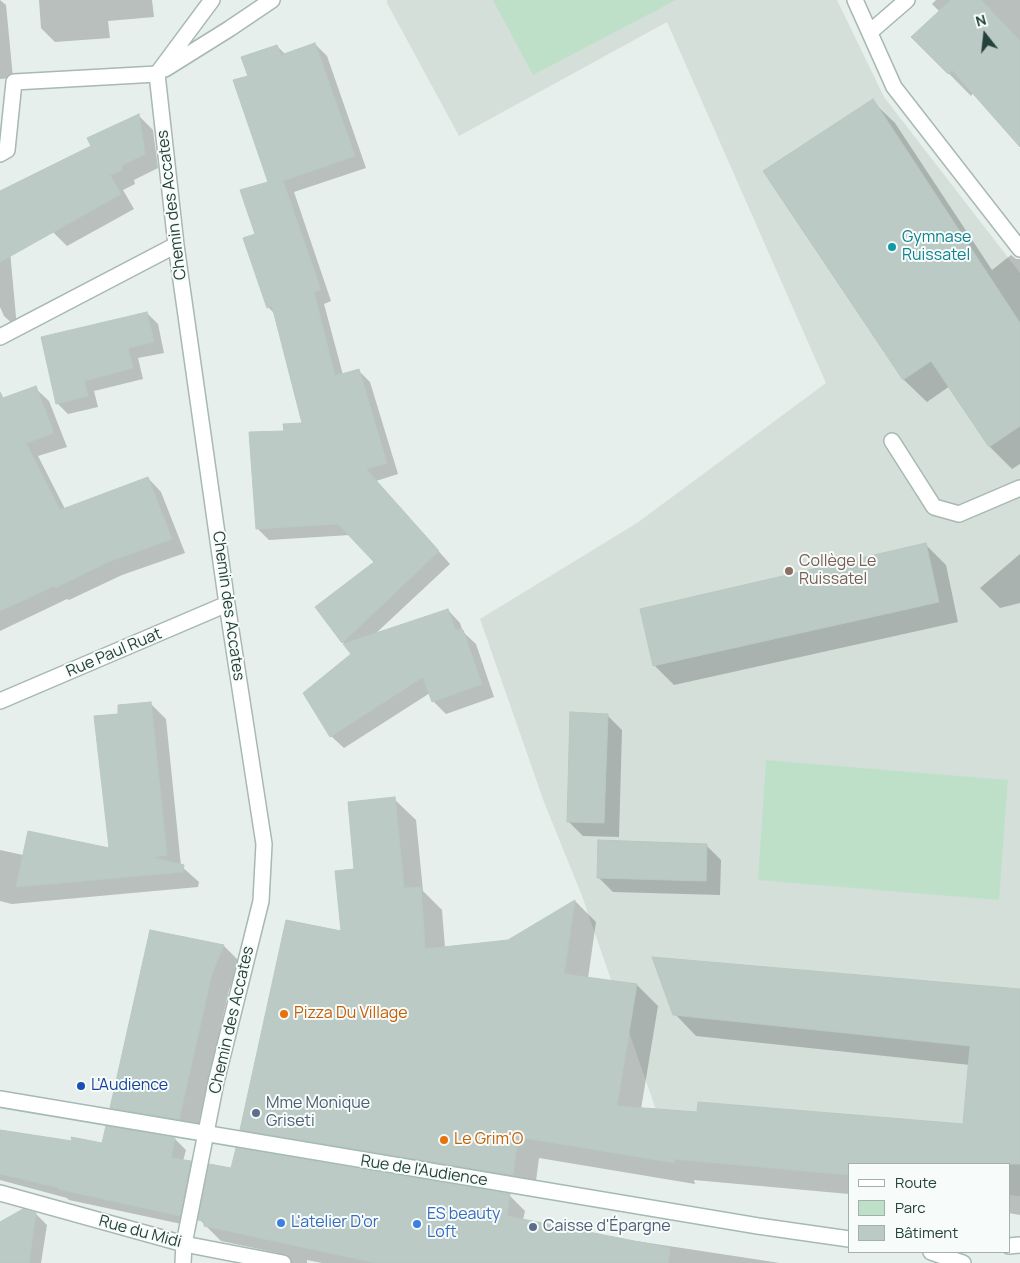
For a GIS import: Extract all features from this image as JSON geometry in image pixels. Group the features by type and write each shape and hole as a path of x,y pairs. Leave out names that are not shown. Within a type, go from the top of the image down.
{"street":[{"path":"157,74 212,0"},
{"path":"0,154 7,150 14,82 157,74 229,30 272,0"},
{"path":"855,0 894,87 1020,249"},
{"path":"870,32 907,0"},
{"name":"Chemin des Accates","path":"157,74 176,246 227,604 264,844 261,901 216,1082 184,1244 183,1263"},
{"path":"0,337 176,246"},
{"path":"892,441 934,507 959,514 1020,488"},
{"name":"Rue Paul Ruat","path":"0,701 227,604"},
{"name":"Rue de l'Audience","path":"0,1100 758,1226 848,1239"},
{"name":"Rue du Midi","path":"0,1193 184,1244 283,1263"},
{"path":"935,1253 963,1263"}],"shaded area":[{"name":"Collège Le Ruissatel","path":"387,0 837,0 884,97 1020,273 1020,1196 1010,1195 1010,1163 848,1163 848,1175 673,1159 582,896 544,802 480,619 637,523 826,383 667,22 459,136"}],"green space":[{"path":"493,0 676,0 533,75"},
{"path":"766,760 1008,780 999,900 758,880"}],"building":[{"path":"951,0 981,0 1020,41 1020,147 952,70 948,74 911,37"},
{"path":"315,43 355,156 283,181 321,290 314,292 335,376 359,369 387,463 366,469 439,551 342,643 315,607 374,562 338,524 256,529 249,432 284,431 283,424 302,423 272,306 267,308 243,238 255,234 240,190 268,182 233,80 248,76 241,57 277,45 281,55"},
{"name":"Gymnase Ruissatel","path":"873,99 1020,323 1020,426 989,447 931,361 903,380 763,171"},
{"path":"139,114 145,154 121,166 122,170 110,175 121,194 0,262 0,191 91,146 87,138"},
{"path":"147,312 154,342 128,348 133,368 84,381 88,396 56,404 41,337"},
{"path":"36,386 54,433 26,443 60,510 148,477 172,539 108,562 55,588 54,586 0,611 0,392 3,398"},
{"path":"926,543 939,602 653,666 640,609"},
{"path":"448,609 455,629 463,630 482,684 432,702 423,677 330,737 303,693 351,654 343,644"},
{"path":"151,702 167,855 155,858 184,865 183,872 16,887 28,831 109,848 94,716 118,714 118,705"},
{"path":"570,712 608,714 604,823 567,822"},
{"path":"395,797 404,888 421,887 425,949 508,940 575,900 564,974 637,984 617,1106 697,1112 698,1102 963,1124 970,1046 673,1015 652,957 1020,989 1020,1164 848,1163 848,1175 673,1159 675,1163 518,1137 513,1175 240,1130 286,920 341,931 335,871 354,869 348,802"},
{"path":"598,840 707,844 706,881 597,878"},
{"path":"150,930 224,945 212,973 179,1120 110,1108"},
{"path":"106,1126 175,1138 171,1158 191,1161 180,1216 0,1174 0,1130 72,1141 71,1137 102,1143"},
{"path":"236,1148 510,1194 507,1216 670,1248 668,1263 376,1263 204,1226 204,1221 198,1220 209,1164 231,1168"},
{"path":"23,1209 36,1213 29,1263 0,1263 0,1222"}],"place":[{"name":"Gymnase Ruissatel","path":"892,247"},
{"name":"Collège Le Ruissatel","path":"789,571"},
{"name":"Pizza Du Village","path":"284,1014"},
{"name":"L'Audience","path":"81,1086"},
{"name":"Mme Monique Griseti","path":"256,1113"},
{"name":"Le Grim'O","path":"444,1140"},
{"name":"L'atelier D'or","path":"281,1223"},
{"name":"ES beauty Loft","path":"417,1224"},
{"name":"Caisse d'Épargne","path":"533,1227"}]}
